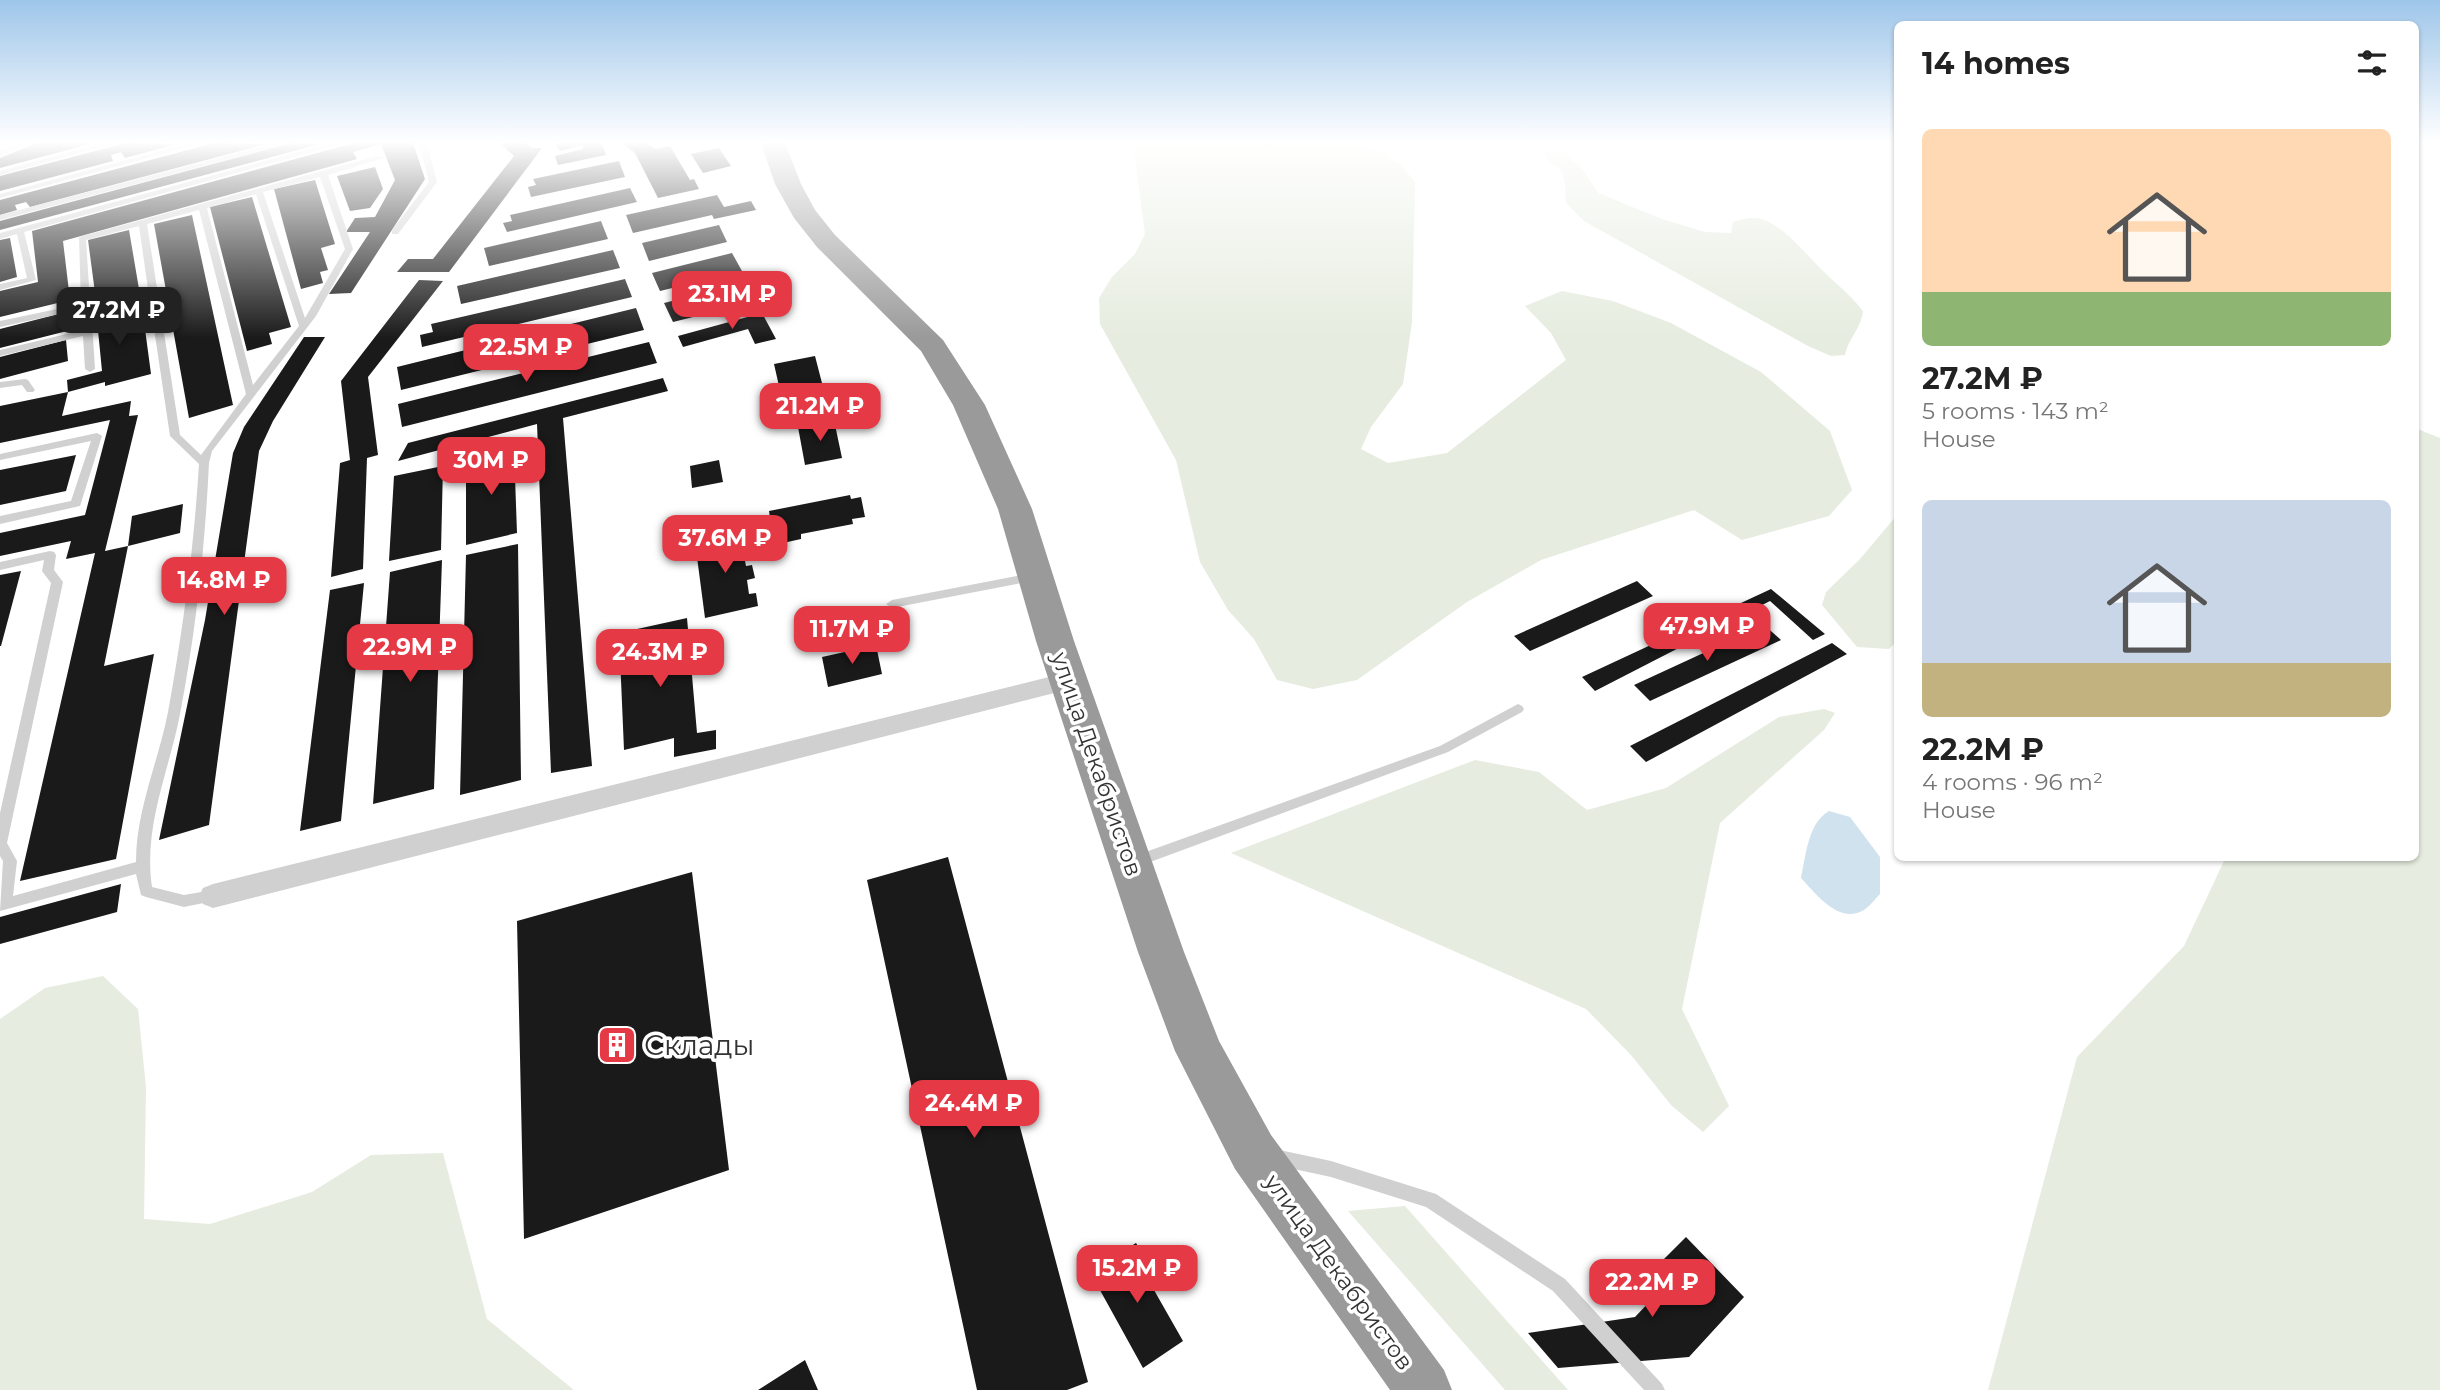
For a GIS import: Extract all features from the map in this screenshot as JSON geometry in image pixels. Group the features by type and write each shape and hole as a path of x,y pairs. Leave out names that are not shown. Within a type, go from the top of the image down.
{"highway":[{"name":"улица Декабристов","path":"801,208 826,241 933,346 953,375 1015,509 1130,863 1199,1051 1253,1153 1424,1390"}],"street":[{"path":"212,896 1069,681"}],"lane":[{"path":"0,218 39,208"},
{"path":"0,236 104,208"},
{"path":"90,369 82,239 195,208"},
{"path":"202,208 251,394"},
{"path":"264,208 303,326"},
{"path":"212,896 184,901 146,891 140,867 144,832 173,716 201,529 204,463 207,451 303,326 349,249 335,208"},
{"path":"395,232 413,208"},
{"path":"142,223 175,436 204,463"},
{"path":"0,288 32,279 20,231"},
{"path":"0,324 153,291"},
{"path":"0,353 87,331"},
{"path":"0,385 24,382 30,390"},
{"path":"0,457 97,436 76,504 0,520"},
{"path":"0,566 50,555 48,571 57,582 0,843 10,861 2,904 140,867"},
{"path":"892,604 1035,576"},
{"path":"1130,863 1444,749 1518,709"},
{"path":"1253,1153 1331,1170 1430,1200 1559,1285 1656,1390"}],"shaded area":[{"path":"1142,208 1414,208 1412,322 1403,384 1371,427 1361,449 1388,463 1447,453 1566,360 1551,333 1525,306 1562,291 1613,301 1671,323 1761,372 1830,431 1852,490 1829,516 1742,540 1694,510 1541,560 1467,602 1357,680 1313,689 1277,680 1254,639 1228,610 1200,562 1176,460 1100,324 1099,298 1112,277 1135,254 1145,234"},
{"path":"1571,208 1635,208 1705,232 1731,233 1733,222 1753,218 1765,220 1781,229 1848,294 1863,311 1860,323 1845,355 1831,356 1808,346 1584,221"},
{"path":"2419,430 2440,438 2440,1390 1988,1390 2077,1057 2184,946 2224,861 2419,861"},
{"path":"1894,519 1894,644 1889,649 1857,647 1822,605 1826,592 1860,559"},
{"path":"1824,709 1835,713 1824,730 1720,823 1682,1009 1729,1106 1703,1132 1671,1105 1631,1055 1586,1009 1231,853 1475,760 1539,772 1587,810 1666,788 1779,717"},
{"path":"103,976 138,1009 146,1087 144,1219 210,1224 312,1192 371,1155 443,1153 487,1319 574,1390 0,1390 0,1019 45,988"},
{"path":"1405,1206 1568,1390 1505,1390 1348,1211"}],"water":[{"path":"1829,811 1850,817 1880,857 1880,894 1864,910 1855,914 1846,914 1829,906 1801,878 1812,831 1816,823"}],"building":[{"path":"0,208 17,210 0,215"},
{"path":"49,208 82,208 0,230 0,221"},
{"path":"117,208 182,208 63,241 70,300 0,317 0,291 38,282 32,231"},
{"path":"210,208 255,208 291,327 269,333 272,344 247,351"},
{"path":"279,208 324,208 335,244 321,248 328,270 320,272 323,283 301,289"},
{"path":"349,208 370,208 370,208 350,211"},
{"path":"380,208 406,208 351,293 329,294 370,232 346,232 355,218 375,217"},
{"path":"473,208 497,208 449,272 397,272 408,259 433,259"},
{"path":"542,208 612,208 507,232 503,223 512,221 510,215"},
{"path":"658,208 755,208 756,210 714,219 712,215 633,233 626,215"},
{"path":"192,215 233,405 189,418 154,224"},
{"path":"601,221 608,239 489,266 484,248"},
{"path":"719,225 727,242 649,261 642,243"},
{"path":"129,230 139,289 96,300 88,240"},
{"path":"10,238 17,277 0,282 0,240"},
{"path":"613,250 620,268 461,304 457,286"},
{"path":"732,253 742,271 660,291 652,273"},
{"path":"625,279 632,297 422,347 420,335 433,332 431,324"},
{"path":"419,280 443,281 368,377 378,455 367,458 363,569 331,577 340,463 350,460 341,381"},
{"path":"747,282 757,301 673,322 664,303"},
{"path":"141,299 151,374 68,392 67,380 102,371 96,310"},
{"path":"636,308 644,330 401,390 397,367"},
{"path":"70,311 71,330 0,348 0,329"},
{"path":"762,313 776,339 755,344 748,329 683,347 678,336"},
{"path":"304,337 325,337 273,421 259,451 209,825 159,840 205,620 233,453 244,427"},
{"path":"66,340 68,361 0,379 0,357"},
{"path":"649,342 657,363 402,427 398,404"},
{"path":"815,356 823,387 781,395 774,364"},
{"path":"663,378 668,391 563,418 592,766 551,773 537,424 398,461 408,443"},
{"path":"68,392 62,416 131,401 129,416 138,415 105,551 128,546 104,666 154,654 116,859 20,881 95,553 66,559 71,541 0,556 0,533 85,515 110,420 0,443 0,406"},
{"path":"834,420 842,458 805,465 798,427"},
{"path":"514,449 517,533 466,545 466,459"},
{"path":"76,455 66,491 0,505 0,470"},
{"path":"719,460 723,482 692,488 690,466"},
{"path":"443,466 441,550 389,561 394,476"},
{"path":"850,495 851,499 861,497 865,517 852,519 853,524 801,534 801,539 774,545 769,511"},
{"path":"183,504 180,533 128,546 132,516"},
{"path":"743,532 745,548 750,547 753,559 745,561 746,566 752,565 755,578 747,580 749,594 756,593 758,606 705,618 695,542"},
{"path":"518,544 521,780 460,795 466,555"},
{"path":"442,560 434,789 373,804 390,572"},
{"path":"21,571 1,646 0,646 0,575"},
{"path":"1637,581 1653,596 1530,651 1514,636"},
{"path":"364,583 341,821 300,831 330,590"},
{"path":"1771,589 1825,634 1813,640 1770,601 1595,691 1582,677"},
{"path":"687,618 697,733 716,730 716,749 674,757 674,738 624,750 619,633"},
{"path":"1764,625 1781,640 1650,701 1634,685"},
{"path":"1832,643 1847,654 1646,762 1630,746"},
{"path":"876,645 882,674 828,687 822,657"},
{"path":"948,857 1088,1382 1067,1390 977,1390 867,880"},
{"name":"Склады","path":"692,872 729,1170 524,1239 517,921"},
{"path":"121,884 117,912 0,944 0,917"},
{"path":"1686,1237 1744,1297 1689,1357 1558,1368 1528,1333 1635,1317 1673,1277 1659,1264"},
{"path":"1136,1243 1153,1271 1146,1276 1183,1341 1143,1368 1090,1272"},
{"path":"805,1360 818,1390 758,1390"}],"place":[{"name":"Склады","path":"617,1045"}]}
